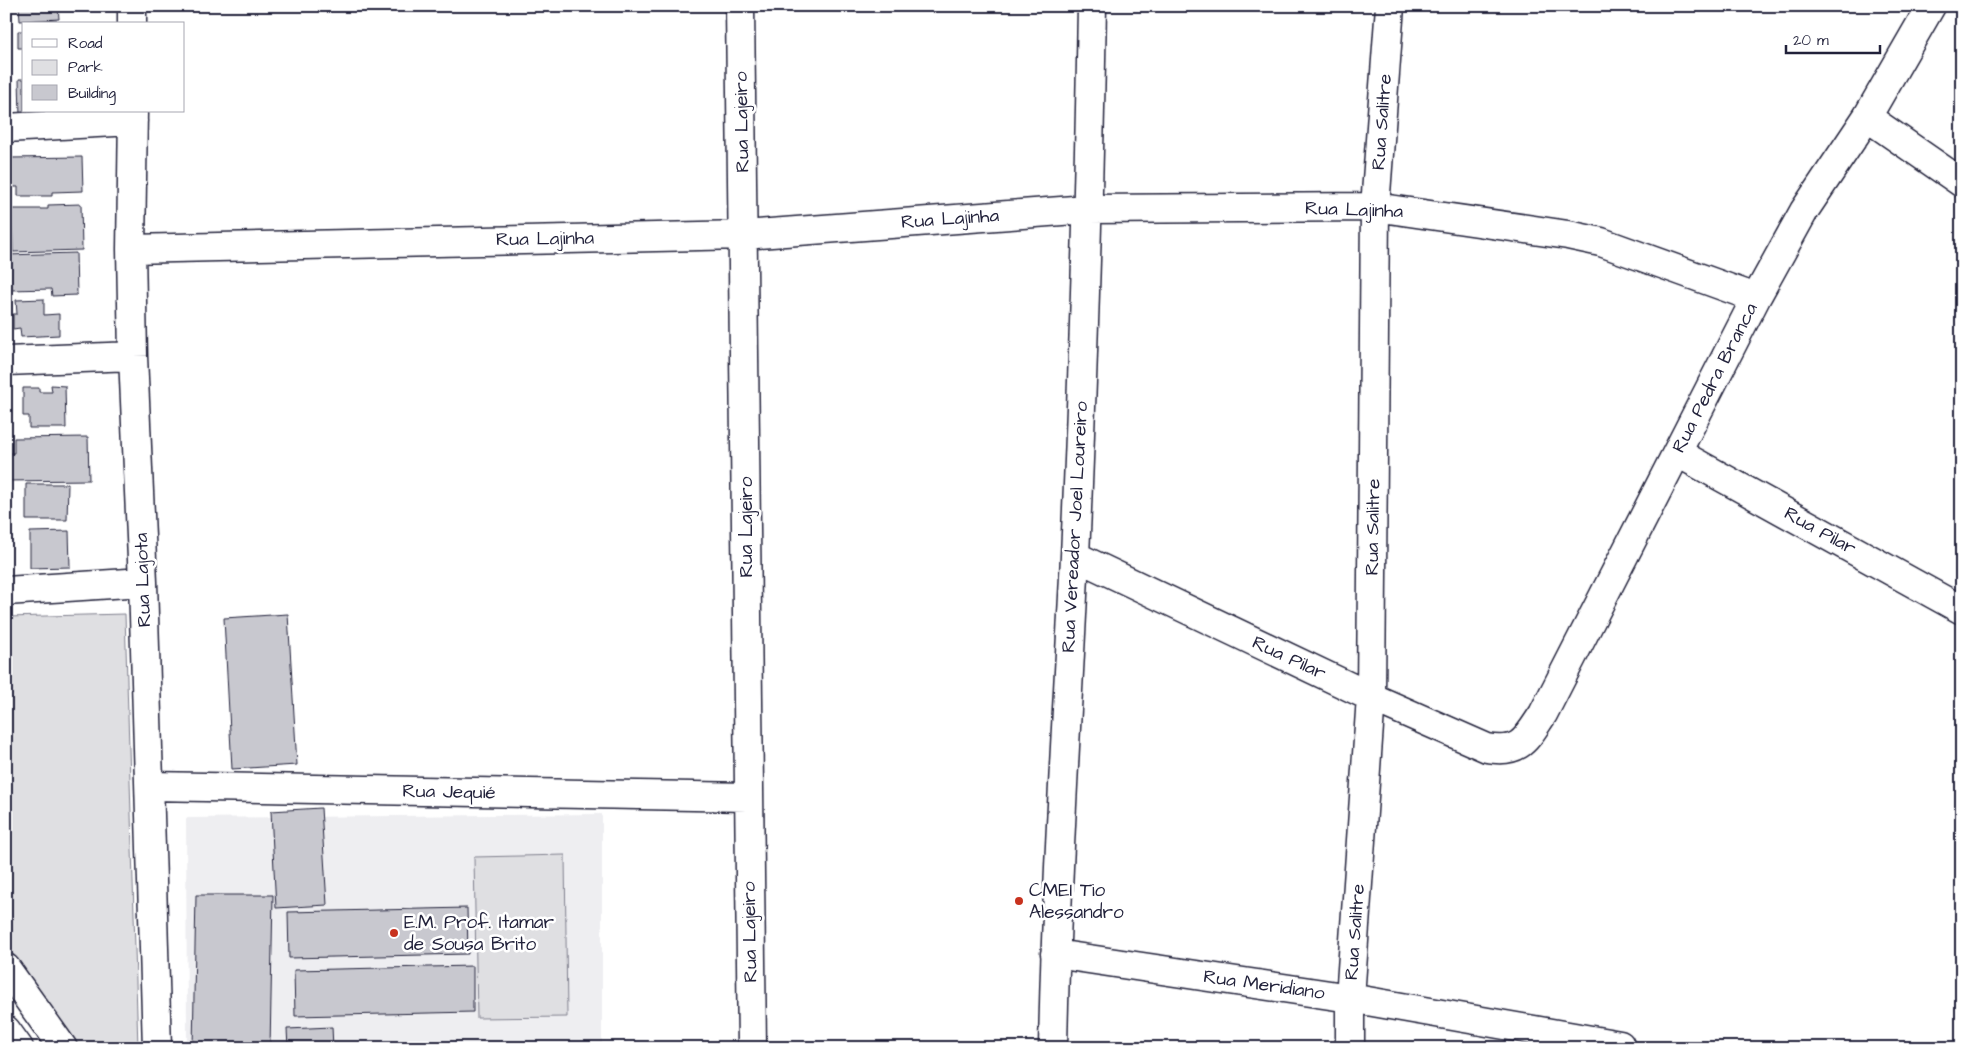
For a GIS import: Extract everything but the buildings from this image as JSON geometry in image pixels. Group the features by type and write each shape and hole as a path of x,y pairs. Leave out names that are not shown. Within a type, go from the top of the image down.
{"street":[{"path":"132,6 132,22"},
{"name":"Rua Lajeiro","path":"740,6 752,1048"},
{"name":"Rua Vereador Joel Loureiro","path":"1053,1048 1055,954 1075,556 1088,209 1092,6"},
{"name":"Rua Salitre","path":"1350,1048 1350,998 1371,697 1375,206 1390,6"},
{"name":"Rua Pedra Branca","path":"1506,750 1519,746 1542,714 1678,453 1756,298 1804,211 1867,117 1932,6"},
{"path":"6,128 133,116"},
{"name":"Rua Lajota","path":"133,116 131,249 150,786 157,1048"},
{"path":"1867,117 1962,183"},
{"name":"Rua Lajinha","path":"131,249 744,234 1088,209 1375,206 1568,235 1602,242 1756,298"},
{"path":"6,361 134,356"},
{"name":"Rua Pilar","path":"1678,453 1962,610"},
{"name":"Rua Pilar","path":"1075,556 1371,697 1487,748 1506,750"},
{"path":"6,591 143,582"},
{"name":"Rua Jequié","path":"150,786 748,797"},
{"name":"Rua Meridiano","path":"1055,954 1350,998 1620,1045"},
{"path":"6,968 63,1048"},
{"path":"6,1030 19,1048"}],"shaded area":[{"name":"E.M. Prof. Itamar de Sousa Brito","path":"602,814 602,1048 187,1048 186,818"}],"green space":[{"path":"125,614 138,1048 69,1048 6,956 6,617"},
{"path":"565,855 567,1017 477,1018 474,857"}],"place":[{"name":"CMEI Tio Alessandro","path":"1019,901"},
{"name":"E.M. Prof. Itamar de Sousa Brito","path":"394,933"}]}
